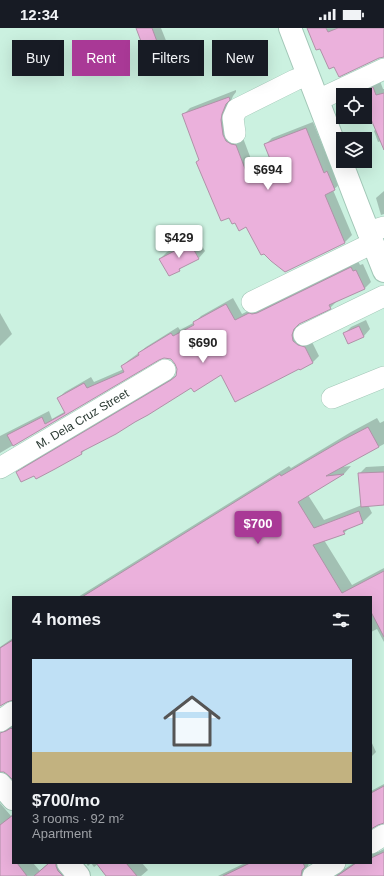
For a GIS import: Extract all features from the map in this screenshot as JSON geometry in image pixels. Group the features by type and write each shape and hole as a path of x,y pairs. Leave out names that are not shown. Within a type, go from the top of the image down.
{"main road":[{"path":"290,28 313,88 375,234 384,271"},
{"path":"0,784 12,798"},
{"path":"69,864 80,876"}],"street":[{"path":"313,88 359,69"},
{"path":"235,133 233,118 237,109 295,80 313,88 384,69"},
{"path":"252,302 375,234"},
{"path":"304,335 384,296"},
{"name":"M. Dela Cruz Street","path":"0,468 165,370"},
{"path":"332,398 384,377"},
{"path":"0,721 12,713"},
{"path":"372,842 384,835"},
{"path":"313,876 334,864"}],"building":[{"path":"136,28 152,28 156,40 140,40"},
{"path":"307,28 326,28 328,32 338,28 384,28 384,57 339,77 334,67 329,69 320,49 316,50"},
{"path":"373,87 376,95 384,93 384,150 372,122 371,88"},
{"path":"229,97 230,100 226,104 221,120 223,135 226,141 236,145 247,174 272,164 264,144 306,128 324,173 327,171 335,190 325,195 345,243 285,272 264,254 261,255 246,227 239,231 235,223 232,224 229,218 221,221 196,162 199,160 182,114"},
{"path":"190,243 199,259 169,276 159,259"},
{"path":"351,267 353,271 356,270 365,289 329,305 331,309 299,324 294,329 292,335 293,341 298,345 305,347 313,363 235,402 221,375 194,392 191,388 116,434 81,452 82,454 55,469 36,479 34,476 21,482 16,472 171,380 176,376 177,369 171,359 164,358 159,360 13,446 7,435 42,417 45,424 65,413 57,398 84,383 87,388 124,372 121,366 139,355 138,353 171,333 173,336 194,325 193,322 226,304 235,320 249,313 257,313"},
{"path":"359,326 364,337 348,344 343,333"},
{"path":"368,427 379,447 326,476 344,474 298,502 314,528 359,511 363,523 343,531 345,534 313,545 342,593 384,571 384,637 372,614 372,596 84,596 280,474 281,476"},
{"path":"384,472 384,505 361,507 358,473"},
{"path":"12,641 12,700 0,706 0,648"},
{"path":"11,728 12,729 12,779 4,772 0,772 0,733"},
{"path":"384,786 384,823 372,828 372,792"},
{"path":"12,816 12,864 18,864 27,876 0,876 0,825"},
{"path":"384,852 384,876 337,876 355,864 372,864 372,858"},
{"path":"48,864 56,864 58,871 63,876 34,876"},
{"path":"97,864 127,864 137,876 106,876"},
{"path":"248,864 304,864 305,867 302,870 301,876 223,876"}]}
